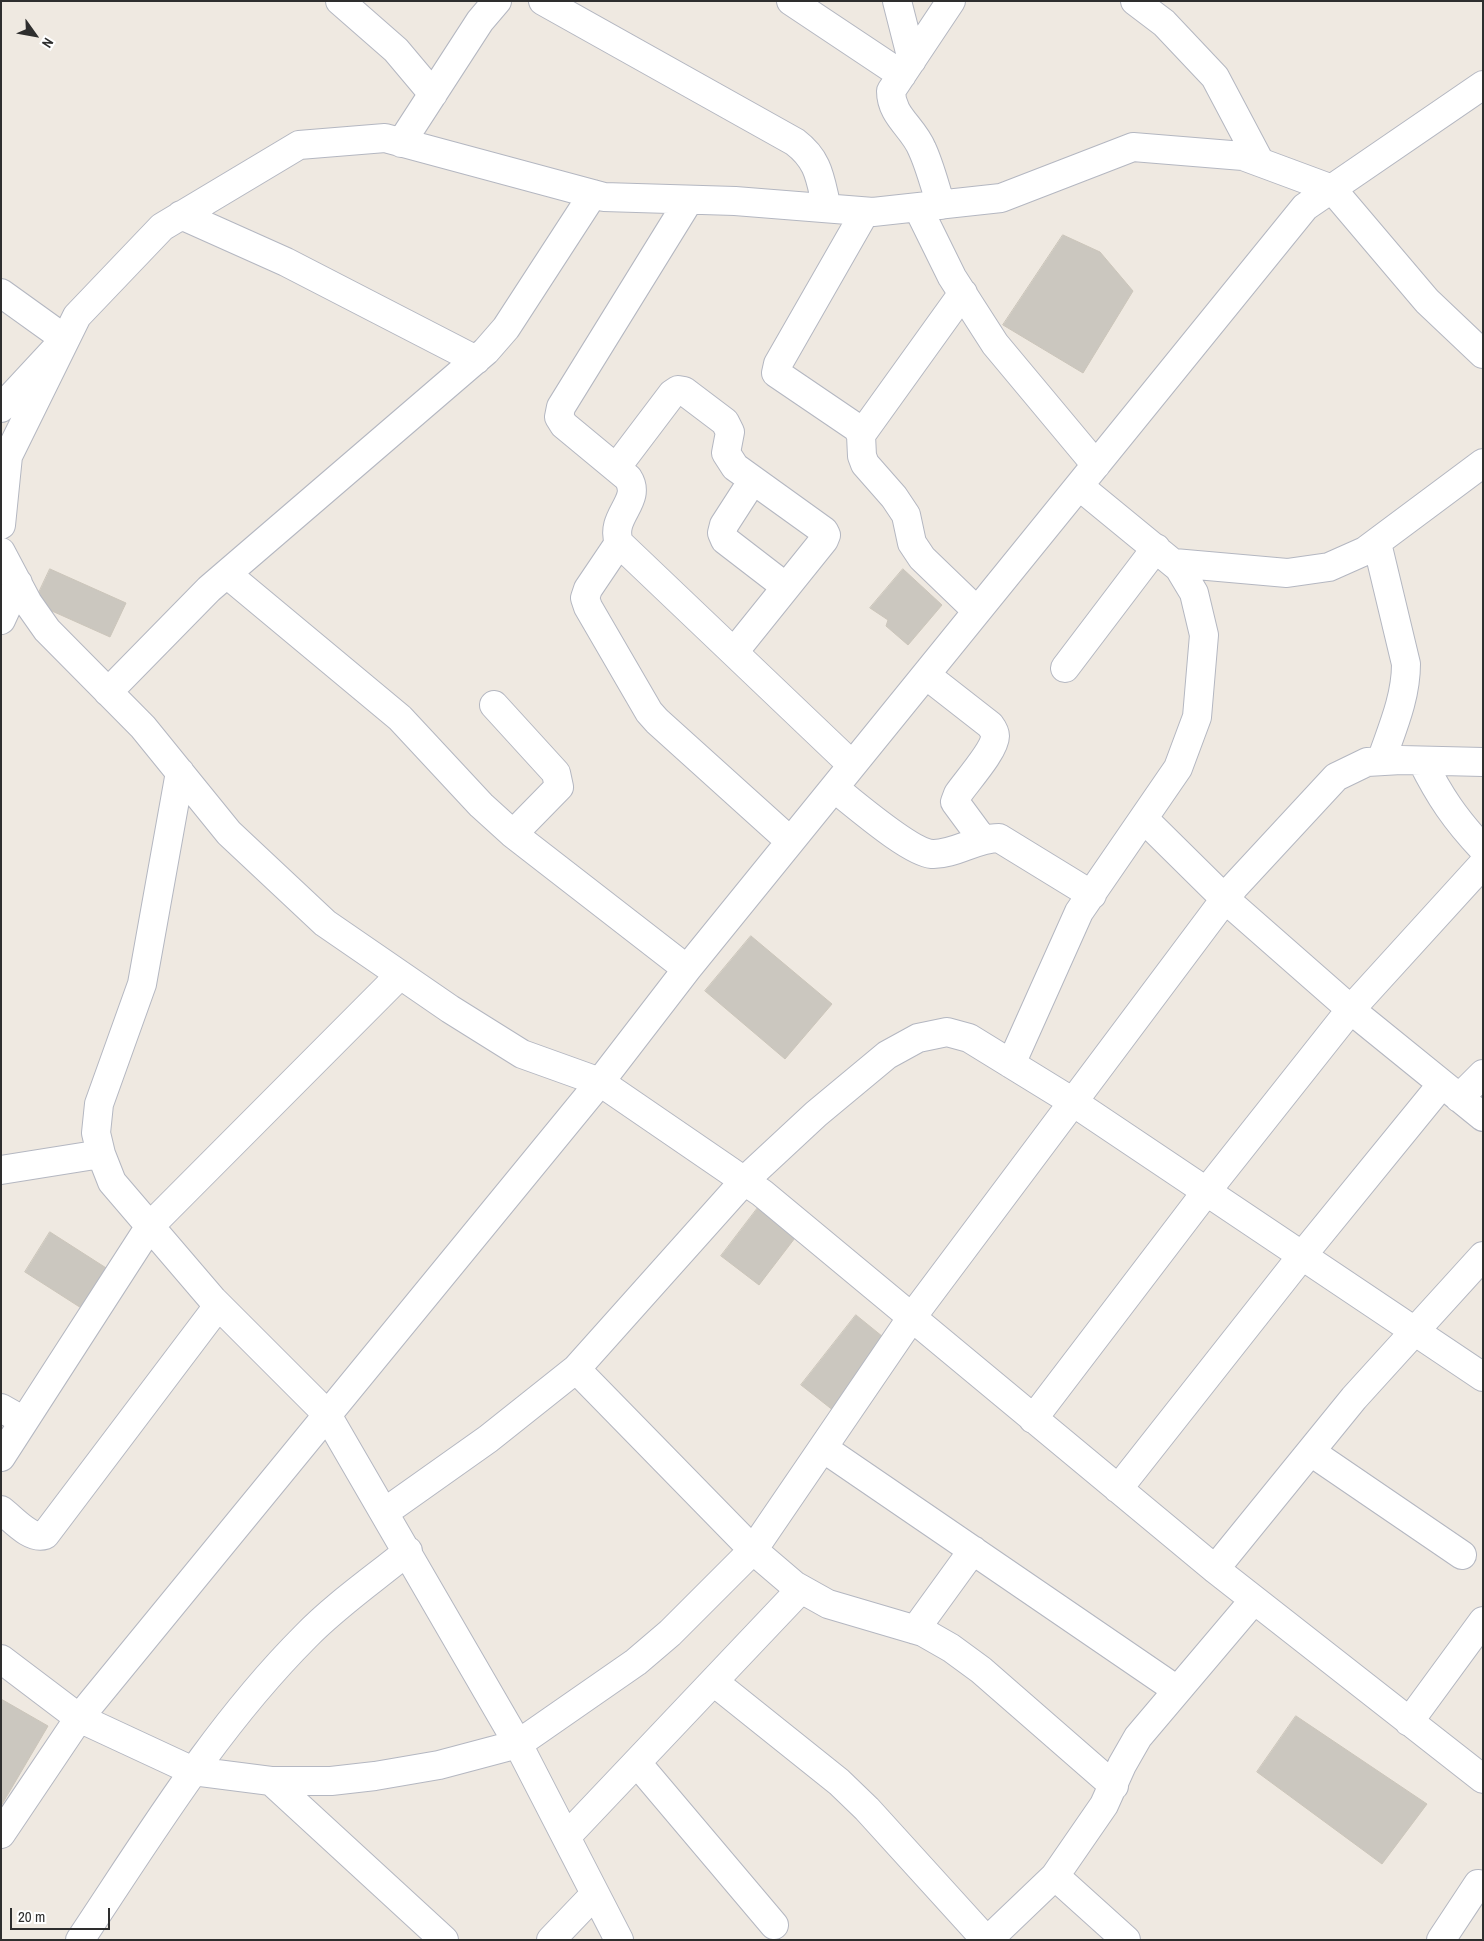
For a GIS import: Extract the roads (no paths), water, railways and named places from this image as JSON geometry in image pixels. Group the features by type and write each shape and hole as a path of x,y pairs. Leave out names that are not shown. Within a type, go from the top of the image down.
{"street":[{"path":"340,1 396,50 433,94"},
{"path":"401,143 480,21 497,1"},
{"path":"543,1 795,142 808,152 817,165 827,208"},
{"path":"790,1 907,67"},
{"path":"897,1 907,67"},
{"path":"951,1 891,91 891,102 894,110 922,148 929,206 963,293 995,344 1096,465"},
{"path":"1135,1 1164,23 1215,77 1260,162"},
{"path":"1,1834 79,1718 326,1414 600,1082 790,841 1305,207 1479,94"},
{"path":"1,525 8,456 77,316 162,227 299,145 385,138 604,197 735,201 865,212 1001,198 1133,147 1243,156 1332,189 1427,301 1483,354"},
{"path":"108,692 209,589 476,360 506,328 593,194"},
{"path":"689,200 561,407 559,417 564,425 616,468 633,486 633,493 617,524 615,533 619,543 852,765"},
{"path":"865,212 778,364 776,373 857,428 861,435 862,456 865,464 894,497 906,515 912,543 922,558 977,611"},
{"path":"181,215 286,262 476,360"},
{"path":"1,293 65,339"},
{"path":"861,435 963,293"},
{"path":"1,408 65,339"},
{"path":"616,468 672,394 678,390 684,391 725,422 730,432 726,453 735,467 824,530 826,535 734,652"},
{"path":"1165,556 1288,573 1329,567 1377,543 1483,463"},
{"path":"753,480 724,525 722,533 725,540 786,587"},
{"path":"1011,1064 1067,936 1080,912 1178,768 1197,717 1204,635 1194,592 1179,568 1079,486"},
{"path":"619,543 588,589 586,598 588,607 649,712 790,841"},
{"path":"1377,543 1406,664 1406,683 1398,714 1381,761"},
{"path":"1,552 28,603 48,630 143,727 229,833 325,923 400,975 522,1054 600,1082 745,1180 1215,1569 1483,1779"},
{"path":"1064,668 1165,556"},
{"path":"227,574 400,718 481,805 513,834 687,970"},
{"path":"1,620 18,583"},
{"path":"926,675 990,725 994,731 995,738 989,750 958,794 956,802 983,840"},
{"path":"494,705 556,773 558,779 559,787 513,834"},
{"path":"1422,761 1438,794 1457,822 1483,849"},
{"path":"1,1659 79,1718 193,1770 271,1780 331,1781 375,1776 438,1765 518,1744 636,1662 670,1634 753,1550 912,1318 1224,900 1336,777 1367,762 1483,762"},
{"path":"180,772 142,984 99,1104 96,1132 101,1154 112,1182 218,1306 326,1414 408,1551 518,1744 618,1940"},
{"path":"834,788 903,840 923,852 942,853 983,840 999,838 1092,895"},
{"path":"1144,819 1224,900 1351,1009 1483,1117"},
{"path":"1033,1419 1206,1192 1351,1009 1483,864"},
{"path":"1,1457 150,1226 400,975"},
{"path":"384,1512 488,1439 576,1370 745,1180 816,1114 887,1055 918,1038 947,1032 969,1038 1073,1102 1483,1378"},
{"path":"1118,1489 1301,1257 1450,1091 1483,1074"},
{"path":"1,1170 101,1154"},
{"path":"1215,1569 1354,1398 1483,1256"},
{"path":"1,1510 32,1535 39,1537 46,1535 218,1306"},
{"path":"576,1370 753,1550 801,1589 828,1604 923,1632 951,1648 981,1670 1114,1786"},
{"path":"1,1408 24,1421"},
{"path":"823,1448 1178,1690"},
{"path":"1311,1452 1462,1555"},
{"path":"915,1630 973,1550"},
{"path":"80,1940 193,1770 271,1674 307,1635 408,1551"},
{"path":"566,1837 801,1589"},
{"path":"714,1682 839,1782 867,1809 987,1940 1055,1876 1104,1805 1122,1765 1138,1738 1254,1600"},
{"path":"1409,1722 1483,1621"},
{"path":"637,1763 774,1925"},
{"path":"271,1780 444,1940"},
{"path":"1055,1876 1126,1940"},
{"path":"1441,1940 1478,1884"},
{"path":"551,1940 595,1894"}]}
